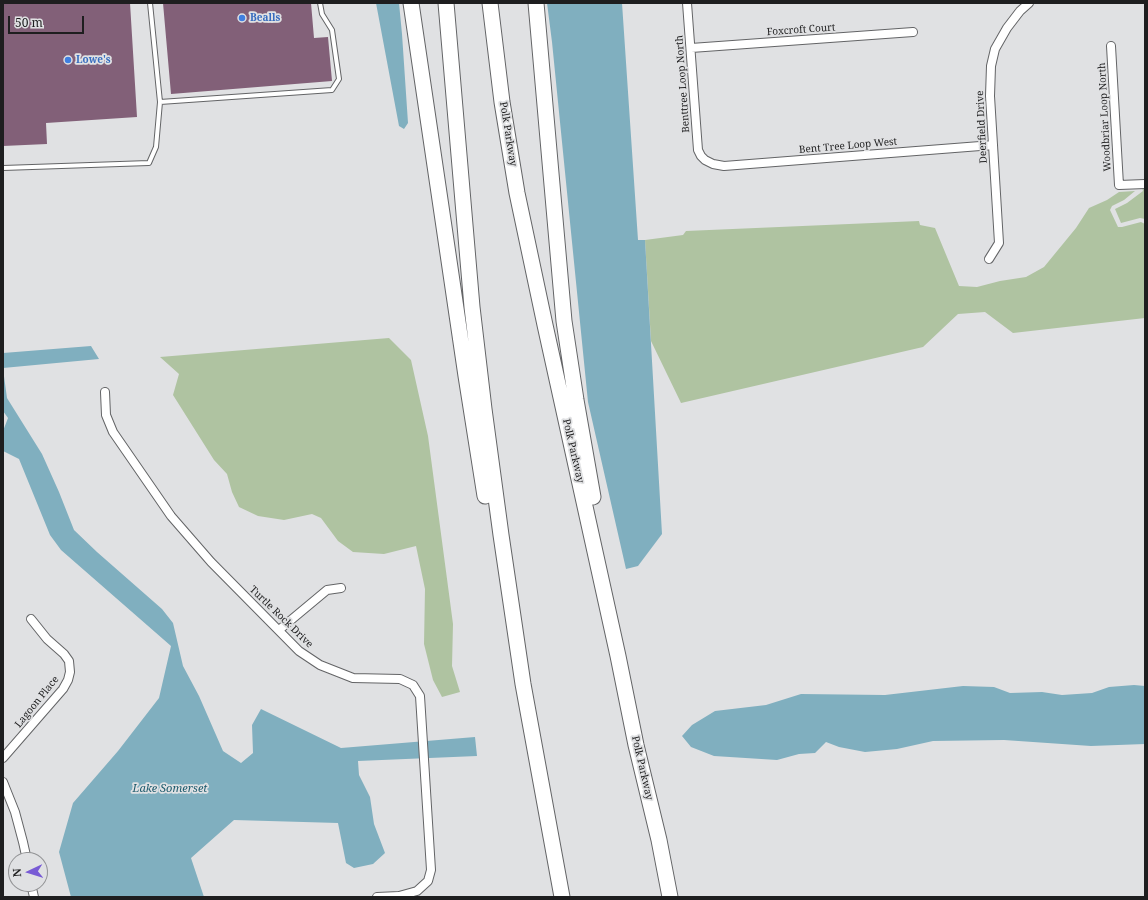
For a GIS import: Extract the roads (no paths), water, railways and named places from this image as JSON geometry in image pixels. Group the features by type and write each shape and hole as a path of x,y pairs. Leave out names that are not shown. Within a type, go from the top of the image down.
{"highway":[{"path":"411,3 466,376 506,622 523,684"},
{"path":"446,3 472,307 484,409 523,684 562,897"},
{"name":"Polk Parkway","path":"490,3 502,102 517,194 636,745 659,840 670,897"},
{"path":"536,3 564,321 602,552 615,616 618,656"}],"street":[{"name":"Benttree Loop North","path":"687,3 698,150 705,160"},
{"name":"Deerfield Drive","path":"989,259 999,243 990,96 991,66 995,50 1007,28 1020,11 1029,3"},
{"name":"Foxcroft Court","path":"691,48 913,32"},
{"name":"Woodbriar Loop North","path":"1111,46 1119,185 1145,184"},
{"name":"Bent Tree Loop West","path":"705,160 713,164 724,166 993,145"},
{"name":"Turtle Rock Drive","path":"105,392 106,415 113,432 171,516 211,562 299,651 320,665 353,678 400,679 414,685 420,696 431,870 428,882 417,891 399,896 377,897"},
{"path":"279,630 327,590 341,588"},
{"name":"Lagoon Place","path":"3,758 63,689 70,672 69,661 64,654 46,639 31,619"},
{"path":"3,782 15,812 25,852"}],"lane":[{"path":"3,168 150,163 156,147 160,102 150,3"},
{"path":"160,102 332,90 339,79 332,30 322,14 320,3"}],"water":[{"path":"376,3 399,3 408,123 404,129 399,126"},
{"path":"547,3 622,3 638,240 645,240 662,534 638,566 626,569 588,402"},
{"path":"91,346 99,359 3,368 3,353"},
{"name":"Lake Somerset","path":"3,369 7,398 42,454 74,530 162,609 173,623 183,666 199,696 223,751 241,763 253,753 252,725 261,709 341,748 475,737 477,756 358,761 359,775 370,797 374,824 385,853 373,864 354,868 346,863 338,823 234,820 191,858 204,897 71,897 59,852 73,803 118,751 159,698 171,646 61,550 50,535 19,459 3,451 3,431 8,418 3,411"},
{"path":"1134,685 1145,686 1145,744 1091,746 1004,740 933,741 897,749 865,752 839,747 826,742 815,753 799,754 777,760 714,756 691,747 682,736 692,725 715,711 766,705 801,694 885,695 963,686 994,687 1010,693 1042,692 1062,695 1092,693 1109,687"}],"place":[{"name":"Bealls","path":"242,18"},
{"name":"Lowe's","path":"68,60"}]}
